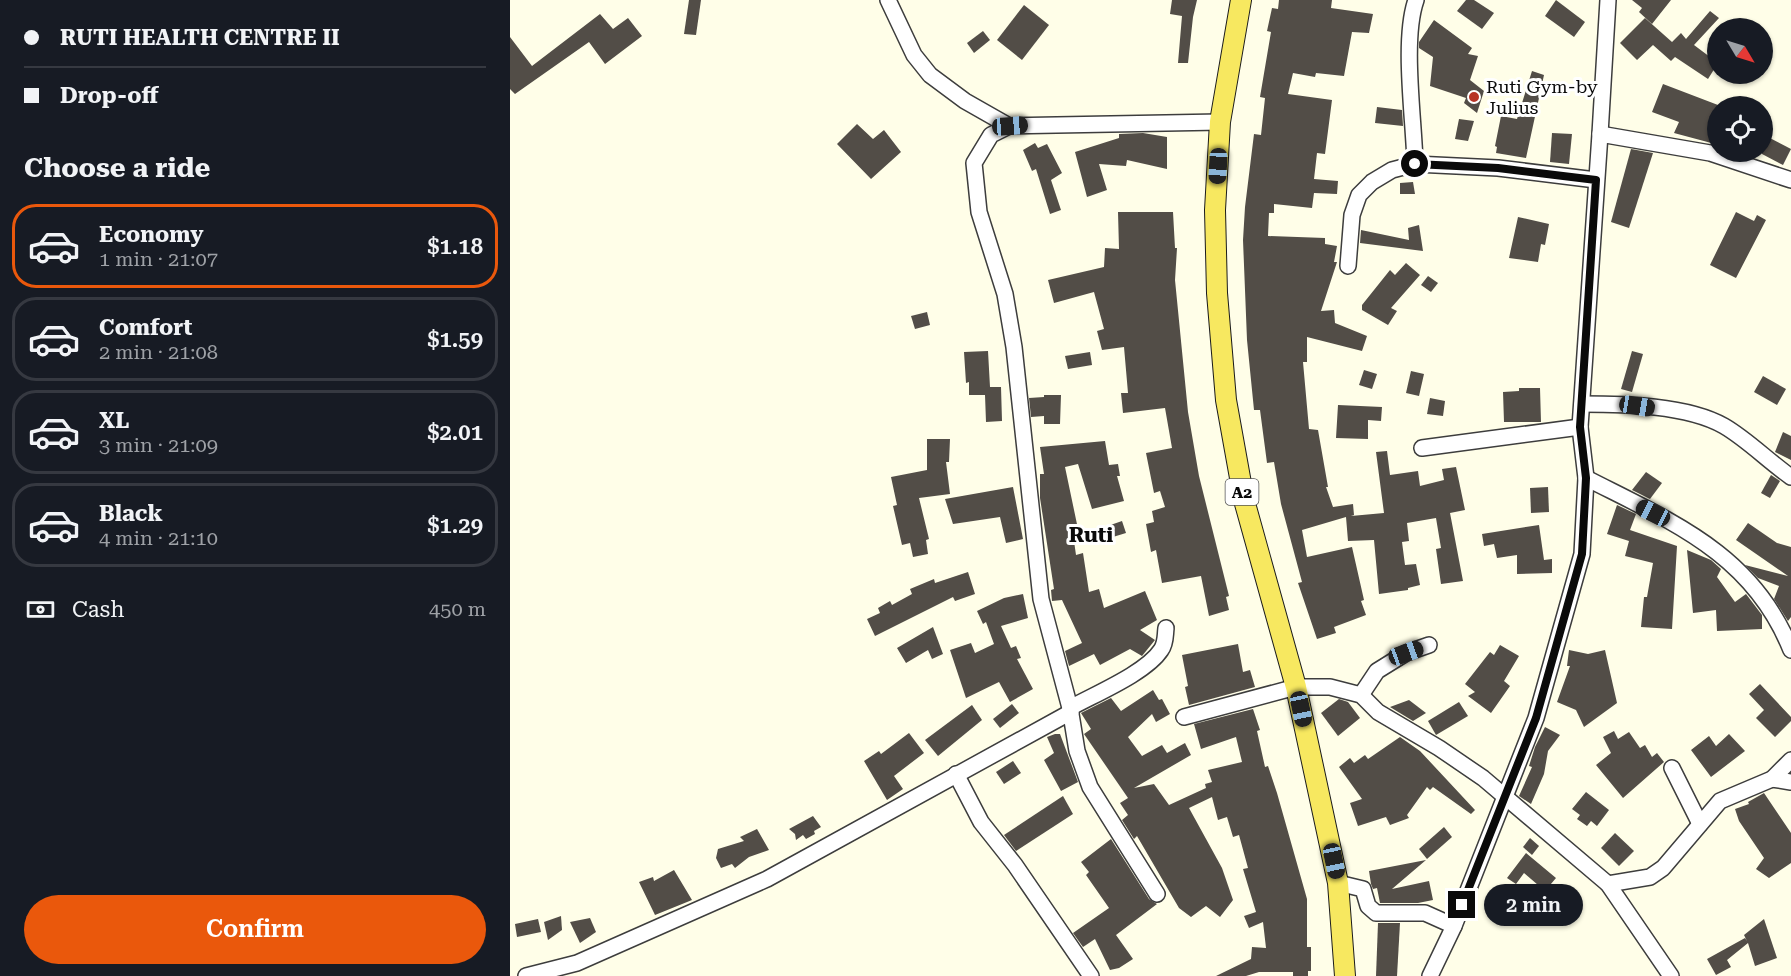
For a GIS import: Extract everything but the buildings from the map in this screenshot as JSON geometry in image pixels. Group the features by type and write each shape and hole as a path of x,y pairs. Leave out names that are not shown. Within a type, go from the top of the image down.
{"main road":[{"name":"A2","path":"1241,0 1220,122 1215,210 1216,281 1226,399 1244,500 1296,687 1338,883 1345,976"}],"street":[{"path":"888,0 914,56 930,75 965,101 1010,126"},
{"path":"1415,164 1410,48 1411,16 1416,0"},
{"path":"1430,976 1454,926 1536,718 1582,554 1586,478 1580,427 1608,0"},
{"path":"1156,894 1090,787 1077,751 1071,710 1041,599 1014,347 1005,294 979,212 974,163 991,135 1010,126 1220,122"},
{"path":"1600,134 1710,153 1791,180"},
{"path":"1348,266 1352,215 1359,195 1372,182 1392,170 1415,164 1498,168 1596,180"},
{"path":"1582,404 1637,406 1700,416 1722,425 1743,438 1791,477"},
{"path":"1422,448 1580,427"},
{"path":"1586,478 1694,534 1724,556 1760,592 1791,647"},
{"path":"526,976 577,963 767,879 832,845 1139,669 1160,653 1165,644 1166,628"},
{"path":"1361,695 1377,670 1406,653 1430,645"},
{"path":"1184,717 1296,687 1330,687 1361,695 1378,712 1439,748 1504,797 1608,884 1671,976"},
{"path":"1608,884 1650,877 1663,868 1700,824 1728,796 1772,779 1791,760"},
{"path":"1672,768 1700,824"},
{"path":"956,774 981,822 1015,865 1091,976"},
{"path":"1772,779 1791,782"},
{"path":"1338,883 1364,889 1368,906 1376,913 1425,913 1454,926"}],"place":[{"name":"Ruti Gym-by Julius","path":"1474,97"}],"district":[{"name":"Ruti","path":"1091,535"}],"route":[{"path":"1415,164 1498,168 1596,180 1580,427 1586,478 1582,554 1536,718 1462,905"}]}
